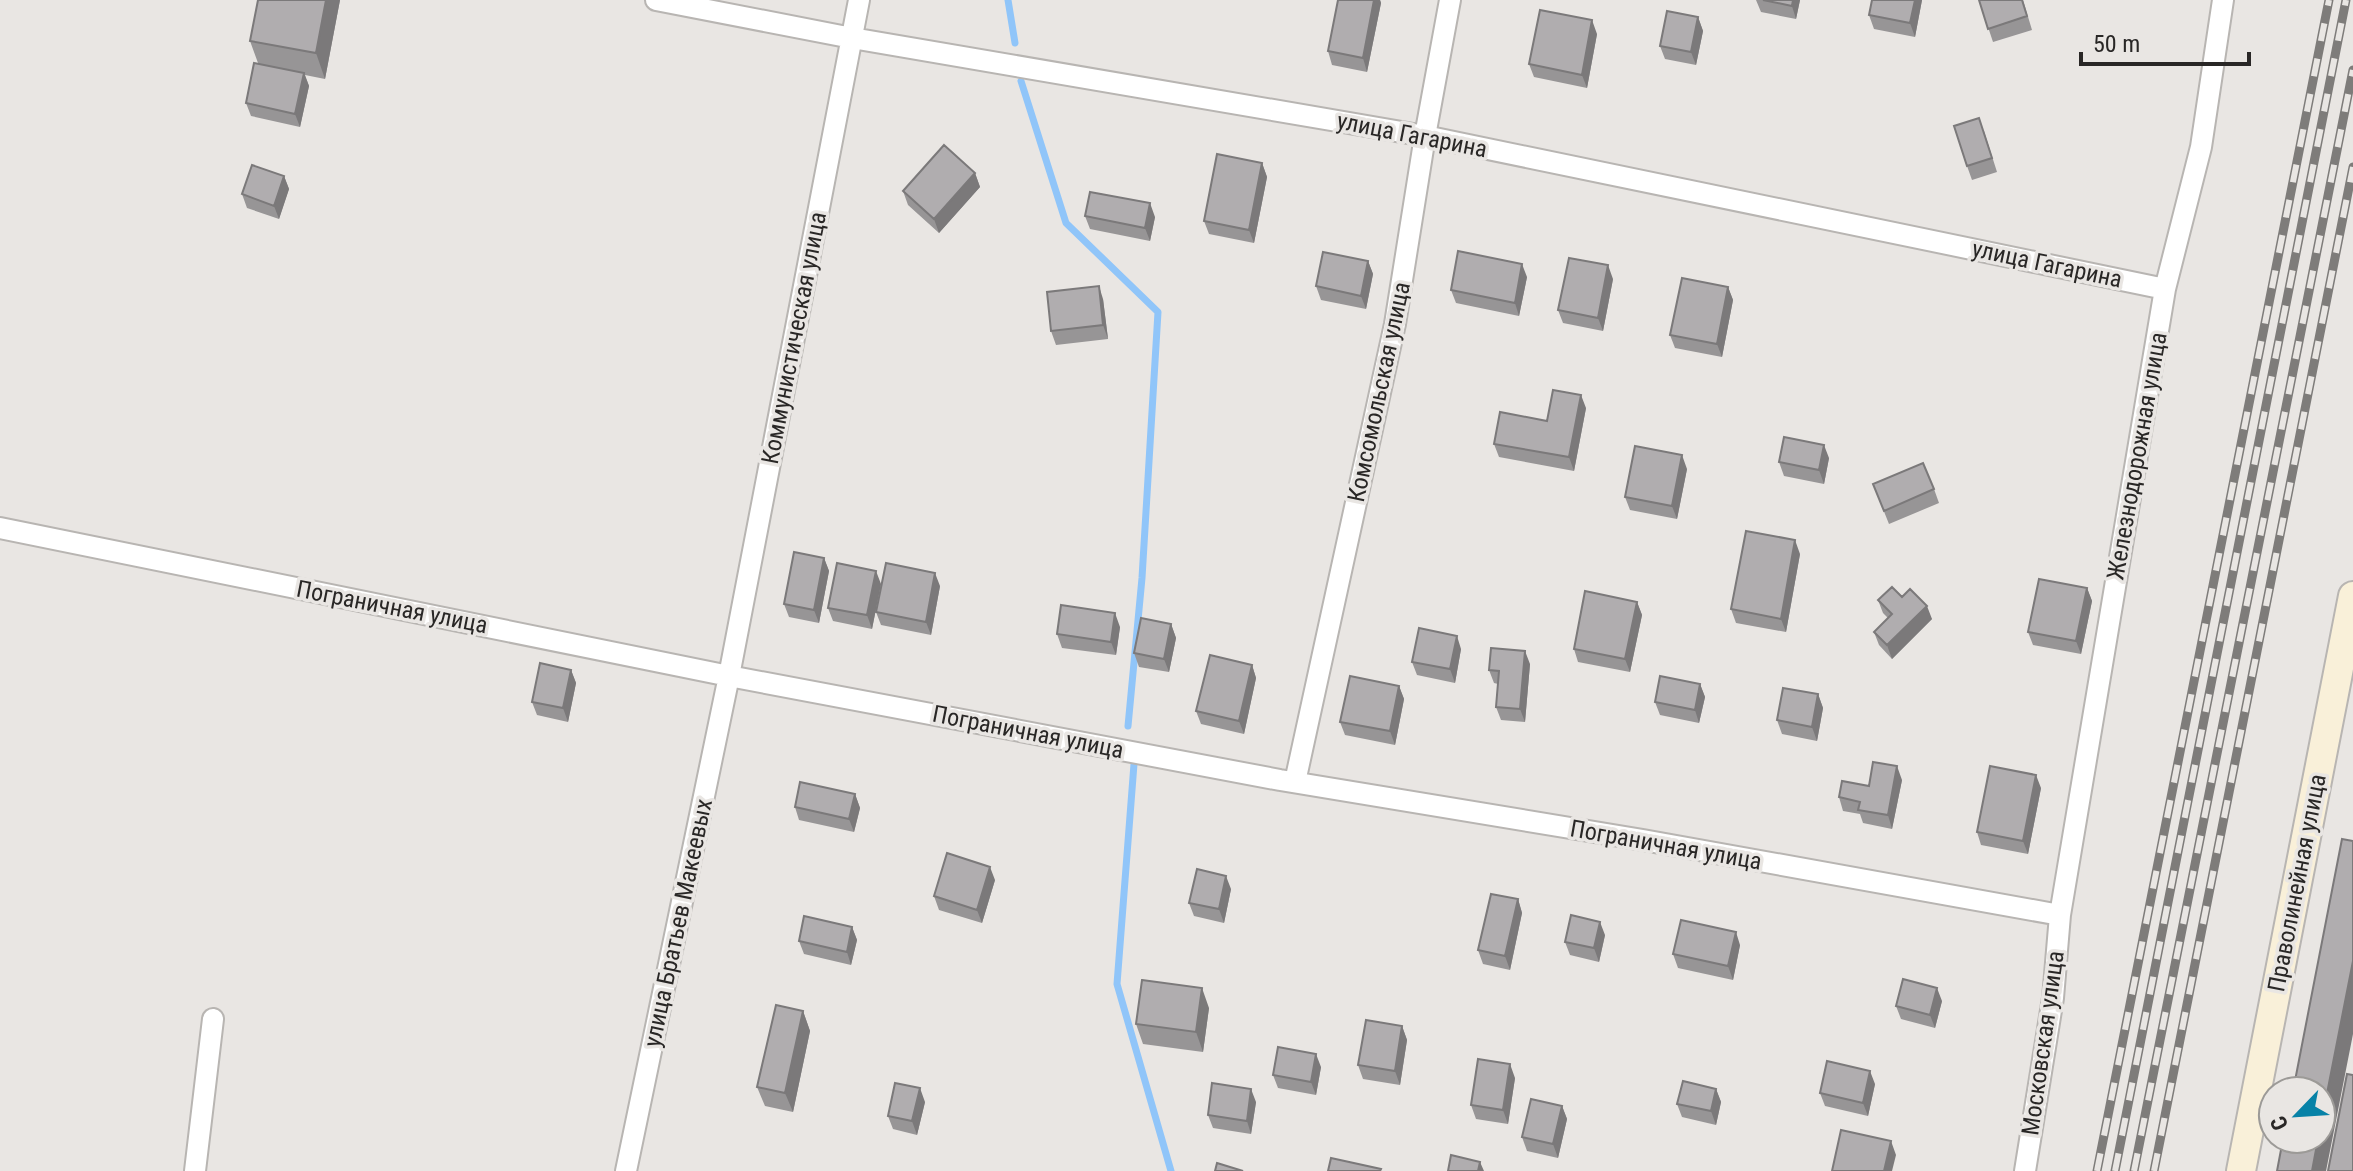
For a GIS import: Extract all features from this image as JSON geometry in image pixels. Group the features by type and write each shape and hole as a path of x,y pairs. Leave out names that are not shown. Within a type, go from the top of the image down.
{"main road":[{"name":"Праволинейная улица","path":"2241,1171 2353,596"}],"street":[{"name":"улица Гагарина","path":"656,0 852,38 1425,136 2165,289"},
{"name":"Коммунистическая улица","path":"729,676 859,0"},
{"name":"Комсомольская улица","path":"1295,782 1395,324 1450,0"},
{"name":"Железнодорожная улица","path":"2060,915 2165,289 2201,147 2223,0"},
{"name":"Пограничная улица","path":"0,528 729,676 1295,782 1643,840 2060,915"},
{"name":"улица Братьев Макеевых","path":"626,1171 729,676"},
{"name":"Московская улица","path":"2025,1171 2053,998 2060,915"},
{"path":"195,1171 213,1019"}],"building":[{"path":"258,0 326,0 316,53 250,41"},
{"path":"1338,0 1374,0 1363,58 1328,51"},
{"path":"1763,0 1793,0 1792,6"},
{"path":"1872,0 1915,0 1910,23 1869,15"},
{"path":"1979,0 2022,0 2027,16 1988,29"},
{"path":"1540,10 1592,20 1582,75 1529,64"},
{"path":"1667,11 1698,17 1691,52 1660,46"},
{"path":"254,63 304,73 295,114 246,103"},
{"path":"1979,118 1992,158 1967,166 1954,126"},
{"path":"944,145 975,173 934,219 903,191"},
{"path":"1217,154 1262,163 1249,230 1204,221"},
{"path":"252,165 284,176 274,206 242,194"},
{"path":"1090,192 1150,203 1145,228 1085,216"},
{"path":"1458,251 1522,264 1515,303 1451,290"},
{"path":"1323,252 1368,261 1361,296 1316,286"},
{"path":"1569,258 1608,265 1598,318 1558,310"},
{"path":"1682,278 1728,287 1717,344 1670,335"},
{"path":"1099,286 1103,325 1051,331 1047,292"},
{"path":"1553,390 1581,395 1569,457 1494,444 1500,412 1547,421"},
{"path":"1784,437 1824,445 1819,470 1779,462"},
{"path":"1635,446 1682,455 1672,506 1625,497"},
{"path":"1923,463 1934,489 1884,511 1873,484"},
{"path":"1746,531 1795,540 1781,619 1731,609"},
{"path":"794,552 824,558 814,610 784,604"},
{"path":"837,563 876,571 867,615 828,608"},
{"path":"886,563 935,573 926,622 876,612"},
{"path":"2039,579 2087,588 2076,641 2028,632"},
{"path":"1892,587 1902,597 1910,589 1927,606 1887,645 1874,632 1892,614 1878,600"},
{"path":"1585,591 1637,602 1625,659 1574,649"},
{"path":"1061,605 1115,613 1111,642 1057,634"},
{"path":"1141,618 1171,624 1164,659 1134,653"},
{"path":"1419,628 1457,636 1450,669 1412,662"},
{"path":"1491,648 1525,651 1520,709 1496,707 1499,671 1489,670"},
{"path":"1210,655 1252,665 1239,721 1196,711"},
{"path":"540,663 571,670 563,708 532,702"},
{"path":"1350,676 1399,686 1390,731 1340,722"},
{"path":"1660,676 1700,684 1695,710 1655,702"},
{"path":"1783,688 1818,694 1812,727 1777,720"},
{"path":"1873,762 1897,766 1888,815 1858,810 1860,802 1839,797 1842,781 1869,786"},
{"path":"1990,766 2036,775 2023,841 1977,832"},
{"path":"800,782 855,794 849,819 795,807"},
{"path":"2342,839 2353,841 2353,961 2331,1075 2296,1075"},
{"path":"947,853 990,867 977,910 934,896"},
{"path":"1197,869 1226,876 1219,909 1189,903"},
{"path":"1491,894 1518,899 1505,956 1478,950"},
{"path":"1571,915 1600,922 1594,948 1565,942"},
{"path":"804,916 852,927 847,952 799,941"},
{"path":"1681,920 1736,932 1728,966 1673,954"},
{"path":"1903,979 1937,988 1930,1015 1896,1006"},
{"path":"1142,980 1202,988 1196,1032 1136,1024"},
{"path":"776,1005 803,1011 785,1093 757,1087"},
{"path":"1366,1020 1402,1026 1395,1071 1358,1065"},
{"path":"1278,1047 1316,1054 1311,1082 1273,1075"},
{"path":"1478,1059 1510,1064 1503,1110 1471,1105"},
{"path":"1827,1061 1870,1071 1863,1103 1820,1093"},
{"path":"2347,1074 2353,1075 2353,1171 2328,1171 2331,1155 2337,1155 2337,1125"},
{"path":"1683,1081 1716,1089 1711,1111 1677,1104"},
{"path":"895,1083 920,1088 912,1121 888,1116"},
{"path":"1212,1083 1251,1089 1247,1121 1208,1115"},
{"path":"1531,1099 1562,1106 1553,1144 1522,1137"},
{"path":"1841,1130 1891,1141 1884,1171 1832,1171"},
{"path":"1451,1155 1480,1162 1478,1171 1448,1171"},
{"path":"2280,1155 2315,1155 2312,1171 2277,1171"},
{"path":"1331,1158 1381,1169 1328,1171"},
{"path":"1217,1163 1243,1171 1215,1171"}],"waterway":[{"path":"1008,0 1015,43"},
{"path":"1021,81 1066,223 1158,312 1142,578 1128,726"},
{"path":"1134,764 1117,984 1171,1171"}],"railway":[{"path":"2097,1171 2329,0"},
{"path":"2115,1171 2346,0"},
{"path":"2134,1171 2353,70"},
{"path":"2154,1171 2353,167"}]}
